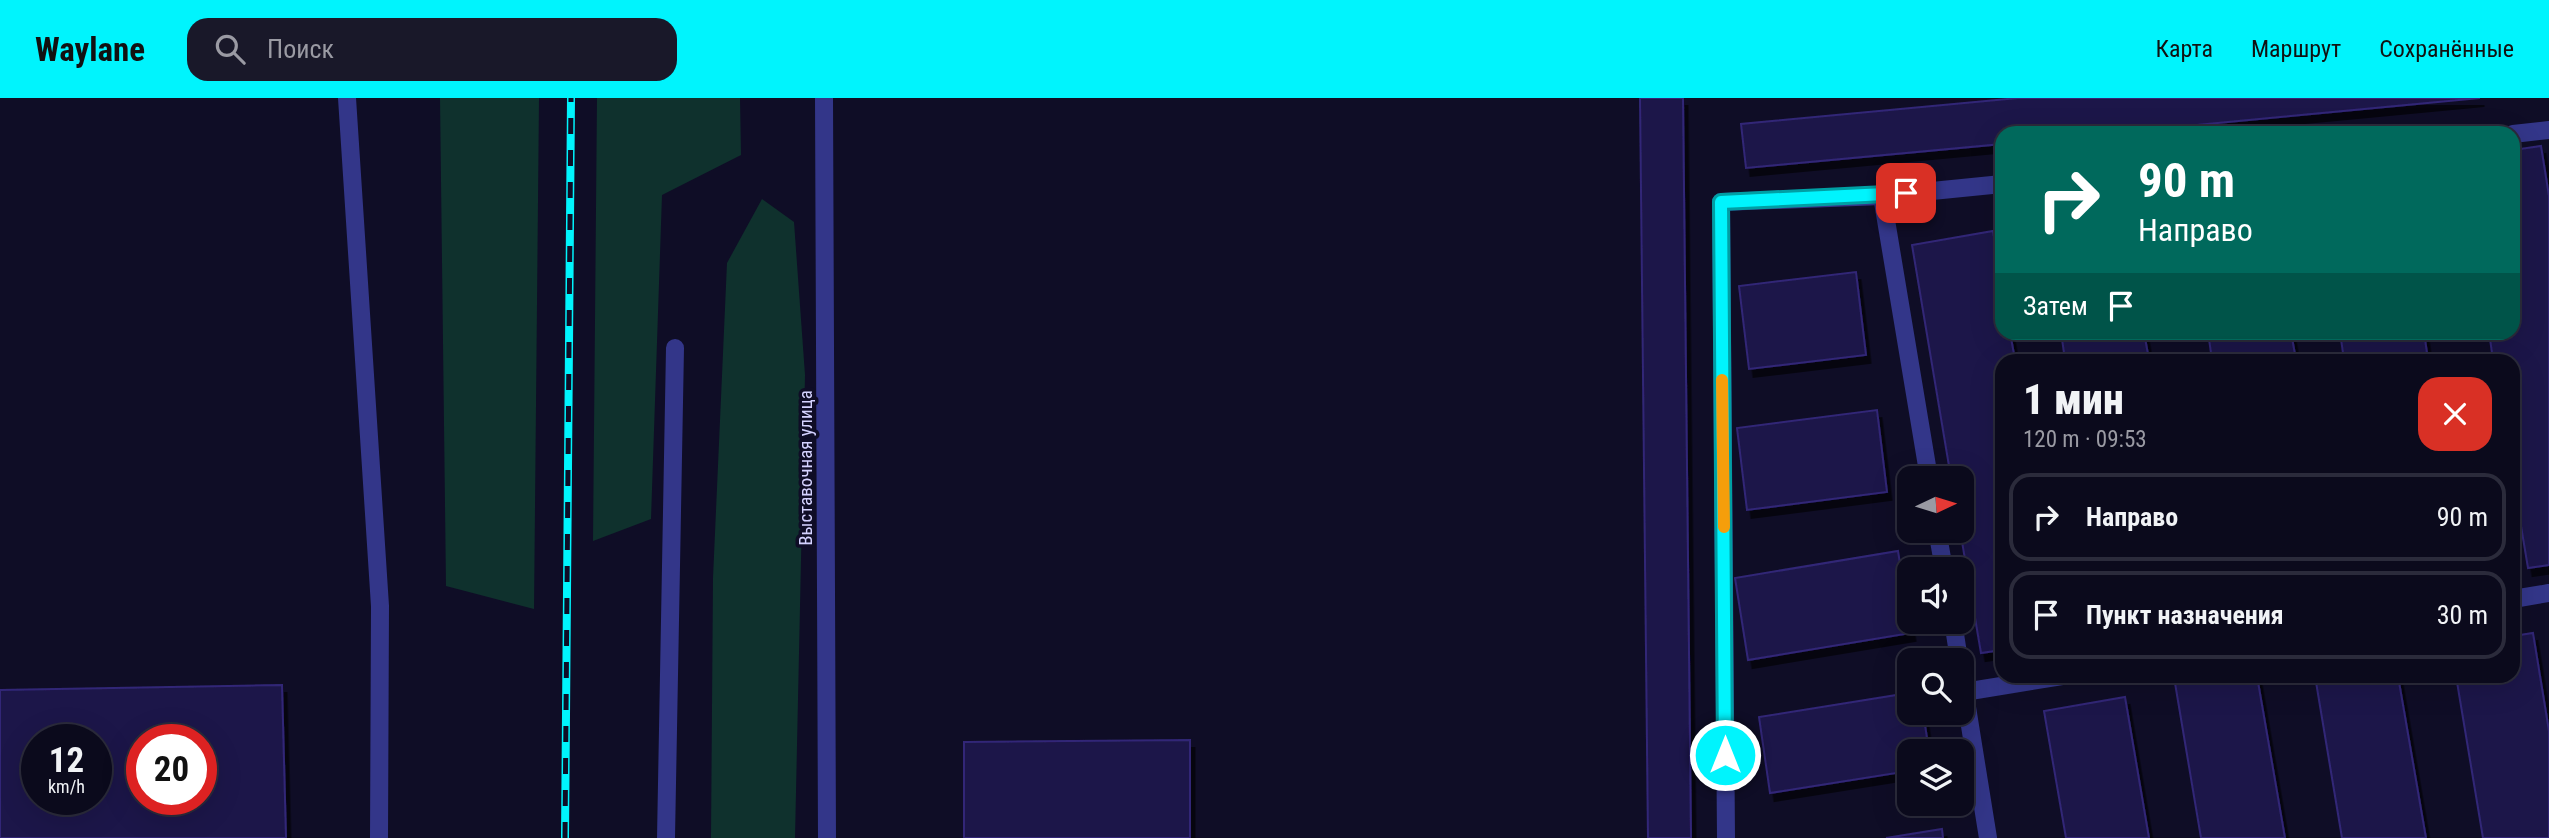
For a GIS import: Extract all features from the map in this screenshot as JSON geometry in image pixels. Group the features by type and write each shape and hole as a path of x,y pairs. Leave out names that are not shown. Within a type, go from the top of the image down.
{"street":[{"path":"346,98 380,606 379,838"},
{"name":"Выставочная улица","path":"824,98 827,838"},
{"path":"2520,133 2549,130"},
{"path":"1726,838 1721,202 1881,196 1995,185"},
{"path":"1881,196 1927,466"},
{"path":"666,838 675,348"},
{"path":"2520,598 2549,593"},
{"path":"1974,683 1995,681"},
{"path":"1970,725 1988,838"}],"green space":[{"path":"440,98 539,98 534,609 446,586"},
{"path":"597,98 740,98 741,155 662,195 651,519 593,541"},
{"path":"762,199 794,222 805,375 795,838 711,838 713,578 727,263"}],"building":[{"path":"1640,98 1683,98 1691,838 1648,838"},
{"path":"2018,98 2480,98 2186,126 1995,126 1995,145 1746,168 1741,124"},
{"path":"2541,146 2549,196 2549,565 2528,568 2520,520 2520,354 2492,354 2490,340 2520,340 2520,149"},
{"path":"1993,231 1995,340 2011,340 2014,354 1995,354 1995,651 1981,653 1974,612 1974,557 1965,557 1962,543 1974,543 1974,466 1949,466 1912,245"},
{"path":"1856,272 1866,355 1749,369 1739,286"},
{"path":"2062,340 2145,340 2148,354 2064,354"},
{"path":"2209,340 2292,340 2295,354 2211,354"},
{"path":"2341,340 2425,340 2427,354 2343,354"},
{"path":"1877,410 1887,492 1747,510 1737,428"},
{"path":"1898,551 1897,634 1905,634 1748,660 1735,578"},
{"path":"2533,633 2549,731 2549,838 2483,838 2457,683 2520,683 2520,635"},
{"path":"2175,683 2258,683 2285,838 2201,838"},
{"path":"2316,683 2399,683 2426,838 2342,838"},
{"path":"282,685 286,838 0,838 0,690"},
{"path":"1897,695 1897,725 1925,725 1927,739 1897,739 1897,773 1770,793 1759,717"},
{"path":"2125,697 2149,838 2066,838 2044,711"},
{"path":"1190,740 1190,838 964,838 964,742"},
{"path":"1942,829 1943,838 1886,838"}],"railway":[{"path":"565,838 571,98"}],"slow traffic":[{"path":"1722,380 1724,527"}],"route":[{"path":"1725,755 1721,202 1906,193"}]}
